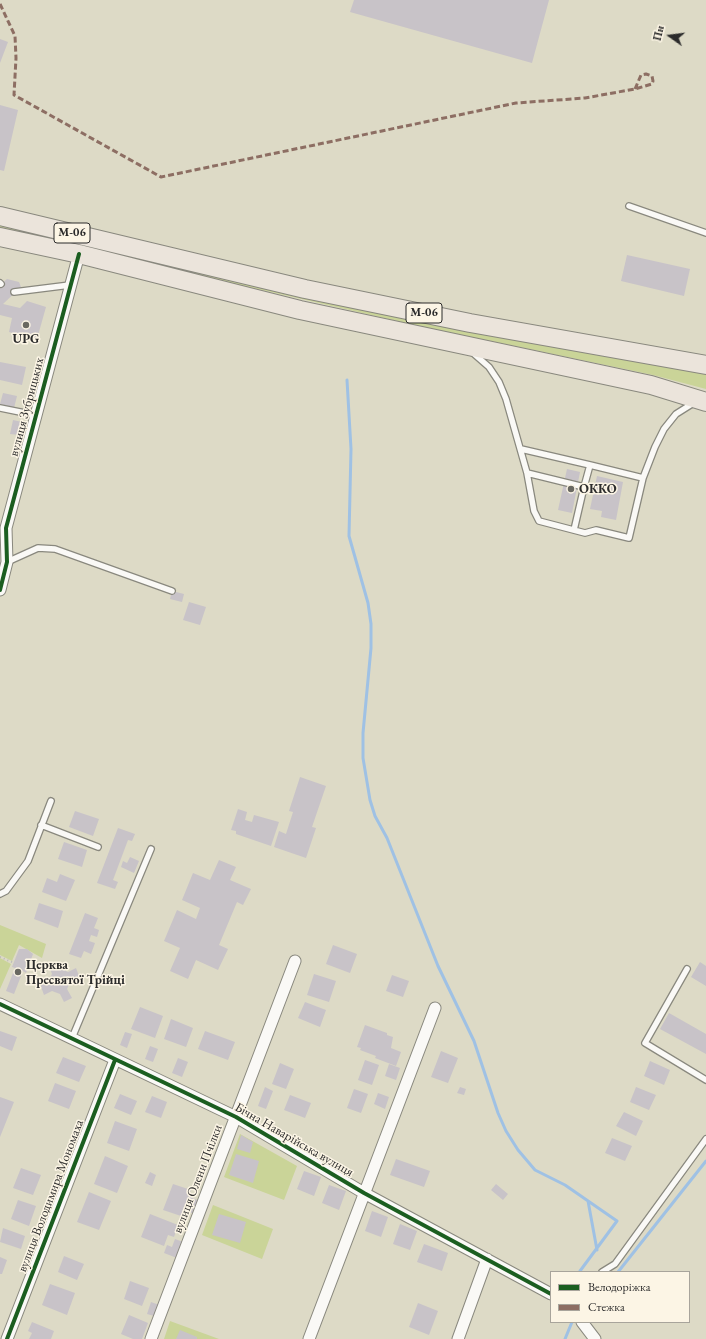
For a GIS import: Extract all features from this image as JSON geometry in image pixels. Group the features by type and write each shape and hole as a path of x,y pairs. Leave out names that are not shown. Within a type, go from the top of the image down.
{"highway":[{"name":"М-06","path":"0,216 305,289 462,321 706,365"},
{"name":"М-06","path":"0,237 79,254 300,310 651,384 703,401"}],"street":[{"name":"вулиця Зубрицьких","path":"0,590 7,562 6,528 79,254"},
{"name":"вулиця Олени Пчілки","path":"151,1339 295,962"},
{"name":"Бічна Наварійська вулиця","path":"0,1004 236,1117 364,1193 550,1293"},
{"path":"309,1339 435,1008"},
{"name":"вулиця Володимира Мономаха","path":"7,1339 115,1060"},
{"path":"458,1339 487,1259"},
{"path":"583,1323 595,1339"}],"lane":[{"path":"629,206 706,233"},
{"path":"14,292 70,285"},
{"path":"464,345 489,367 499,382 506,399 527,474 534,511 539,521 585,533 596,530 629,538 643,478 655,447 664,430 676,414 703,401"},
{"path":"0,408 35,415"},
{"path":"520,449 643,478"},
{"path":"574,530 590,465"},
{"path":"527,474 584,487"},
{"path":"7,562 38,548 55,549 172,592"},
{"path":"0,894 6,891 28,861 51,801"},
{"path":"41,825 98,847"},
{"path":"72,1038 151,848"},
{"path":"687,968 645,1043 706,1080"},
{"path":"604,1271 615,1264 706,1140"}],"path":[{"path":"0,957 12,962"}],"green space":[{"path":"0,223 416,317 706,374 706,389 653,375 415,325 0,230"},
{"path":"0,925 46,944 42,958 19,945 12,961 0,955"},
{"path":"0,958 11,964 0,989"},
{"path":"240,1134 297,1166 284,1200 224,1177"},
{"path":"213,1205 273,1229 262,1259 202,1235"},
{"path":"170,1321 219,1339 164,1339"}],"building":[{"path":"354,0 549,0 532,63 350,12"},
{"path":"0,39 8,42 0,63"},
{"path":"0,105 18,110 4,171 0,170"},
{"path":"627,255 690,269 684,296 621,281"},
{"name":"UPG","path":"7,279 19,282 21,287 3,304 20,308 27,301 46,307 37,339 9,332 12,318 0,315 0,285"},
{"path":"0,362 26,367 22,385 0,380"},
{"path":"3,393 17,396 14,408 0,404"},
{"path":"13,420 22,422 20,435 10,434"},
{"path":"567,469 580,472 572,513 558,510"},
{"path":"597,476 623,482 616,520 601,517 602,511 590,509"},
{"path":"172,591 184,594 182,602 170,599"},
{"path":"189,602 206,607 200,625 183,620"},
{"path":"300,777 326,786 312,827 316,828 306,858 274,847 279,831 286,834 293,812 289,811"},
{"path":"238,809 247,812 245,820 252,822 254,815 279,822 271,846 236,834 236,831 231,830"},
{"path":"75,811 99,819 93,836 69,827"},
{"path":"118,828 135,834 132,841 128,840 113,880 118,882 115,889 97,883"},
{"path":"64,842 87,850 82,867 58,859"},
{"path":"130,857 139,861 134,873 121,867 123,861 127,863"},
{"path":"219,860 236,867 230,880 251,889 243,905 237,902 219,945 228,949 218,970 196,960 188,979 170,971 180,948 164,941 177,910 196,919 200,908 182,900 193,873 210,880"},
{"path":"60,874 75,880 66,901 42,892 47,878 57,882"},
{"path":"39,903 63,911 58,928 34,919"},
{"path":"85,913 98,918 94,928 99,930 97,937 91,935 89,941 95,943 91,954 84,951 81,958 69,954"},
{"path":"333,945 357,954 350,973 326,964"},
{"name":"Церква Пресвятої Трійці","path":"19,949 27,949 33,954 26,973 23,971 14,994 6,991 15,968 12,967"},
{"path":"57,962 60,968 68,972 76,968 79,976 71,980 67,989 72,998 64,1002 60,994 52,991 44,995 40,984 49,980 52,974 49,966"},
{"path":"700,962 706,966 706,986 691,977"},
{"path":"314,974 336,981 329,1002 307,995"},
{"path":"392,975 409,981 403,997 386,991"},
{"path":"305,1002 326,1010 320,1027 298,1018"},
{"path":"140,1007 163,1016 155,1038 131,1029"},
{"path":"669,1013 706,1034 706,1054 660,1029"},
{"path":"171,1019 193,1028 186,1047 164,1039"},
{"path":"365,1025 387,1033 387,1035 393,1037 391,1048 401,1052 396,1066 375,1058 376,1056 360,1050 361,1048 357,1047"},
{"path":"0,1031 17,1037 12,1051 0,1046"},
{"path":"205,1031 235,1042 228,1060 198,1049"},
{"path":"125,1032 132,1034 127,1048 120,1045"},
{"path":"150,1046 158,1049 153,1062 145,1059"},
{"path":"441,1051 458,1058 448,1083 431,1077"},
{"path":"63,1057 86,1066 79,1082 56,1073"},
{"path":"178,1058 188,1062 182,1077 172,1073"},
{"path":"365,1060 379,1065 372,1085 358,1080"},
{"path":"650,1061 670,1070 664,1085 644,1076"},
{"path":"280,1063 294,1069 286,1089 272,1084"},
{"path":"389,1064 400,1068 396,1080 385,1076"},
{"path":"55,1083 76,1091 69,1109 48,1101"},
{"path":"265,1087 273,1091 266,1109 258,1106"},
{"path":"460,1087 466,1089 464,1095 457,1093"},
{"path":"636,1087 656,1095 649,1110 630,1102"},
{"path":"354,1089 368,1094 361,1113 347,1108"},
{"path":"378,1093 389,1097 385,1109 374,1104"},
{"path":"120,1094 137,1101 131,1115 114,1108"},
{"path":"290,1095 311,1103 305,1118 284,1110"},
{"path":"152,1096 167,1102 161,1118 145,1112"},
{"path":"0,1097 14,1102 0,1137"},
{"path":"624,1112 643,1121 636,1136 616,1126"},
{"path":"115,1121 137,1129 129,1151 107,1143"},
{"path":"241,1135 253,1142 250,1153 237,1149"},
{"path":"612,1138 632,1146 625,1161 605,1153"},
{"path":"236,1154 259,1161 253,1183 229,1175"},
{"path":"105,1156 128,1166 117,1193 94,1184"},
{"path":"396,1159 430,1171 424,1187 390,1175"},
{"path":"21,1168 41,1175 33,1195 13,1188"},
{"path":"304,1171 321,1177 314,1196 297,1189"},
{"path":"150,1172 156,1175 152,1186 145,1183"},
{"path":"173,1184 191,1190 188,1196 202,1202 197,1215 183,1210 181,1216 163,1210"},
{"path":"496,1184 508,1194 503,1200 491,1190"},
{"path":"329,1185 346,1191 339,1210 322,1203"},
{"path":"89,1192 111,1201 99,1230 77,1222"},
{"path":"18,1200 36,1206 29,1226 11,1219"},
{"path":"372,1211 388,1217 381,1237 365,1231"},
{"path":"150,1214 178,1225 174,1237 168,1235 164,1246 141,1237"},
{"path":"219,1214 246,1222 240,1243 212,1235"},
{"path":"400,1224 417,1231 410,1250 393,1244"},
{"path":"3,1228 25,1236 21,1249 0,1242"},
{"path":"175,1239 183,1242 177,1258 164,1253 167,1245 172,1247"},
{"path":"424,1244 448,1253 442,1271 417,1262"},
{"path":"64,1256 84,1264 77,1280 58,1272"},
{"path":"0,1257 7,1260 2,1274 0,1274"},
{"path":"130,1281 149,1288 142,1306 124,1299"},
{"path":"50,1284 75,1293 67,1315 42,1305"},
{"path":"151,1302 162,1306 158,1317 147,1314"},
{"path":"418,1303 438,1311 429,1335 409,1327"},
{"path":"129,1315 148,1323 142,1339 133,1339 121,1334"},
{"path":"32,1322 54,1331 51,1339 29,1339 32,1333 28,1331"},
{"path":"180,1330 197,1337 197,1339 176,1339"}],"waterway":[{"path":"347,380 351,449 349,536 368,603 371,624 371,648 363,733 363,758 370,800 375,816 387,838 438,966 474,1041 498,1113 506,1131 518,1150 535,1170 565,1185 617,1221 580,1271"},
{"path":"619,1271 706,1161"},
{"path":"588,1201 597,1250"},
{"path":"565,1339 572,1323"}],"marked path":[{"path":"0,4 15,36 16,58 14,95 161,177 516,103 585,98 635,89 652,84 652,76 646,74 641,75 635,89"}],"cycle path":[{"path":"0,590 7,562 6,528 79,254"},
{"path":"0,1004 236,1117 364,1193 550,1293"},
{"path":"7,1339 115,1060"}],"place":[{"name":"UPG","path":"26,325"},
{"name":"ОККО","path":"571,489"},
{"name":"Церква Пресвятої Трійці","path":"18,972"}]}
